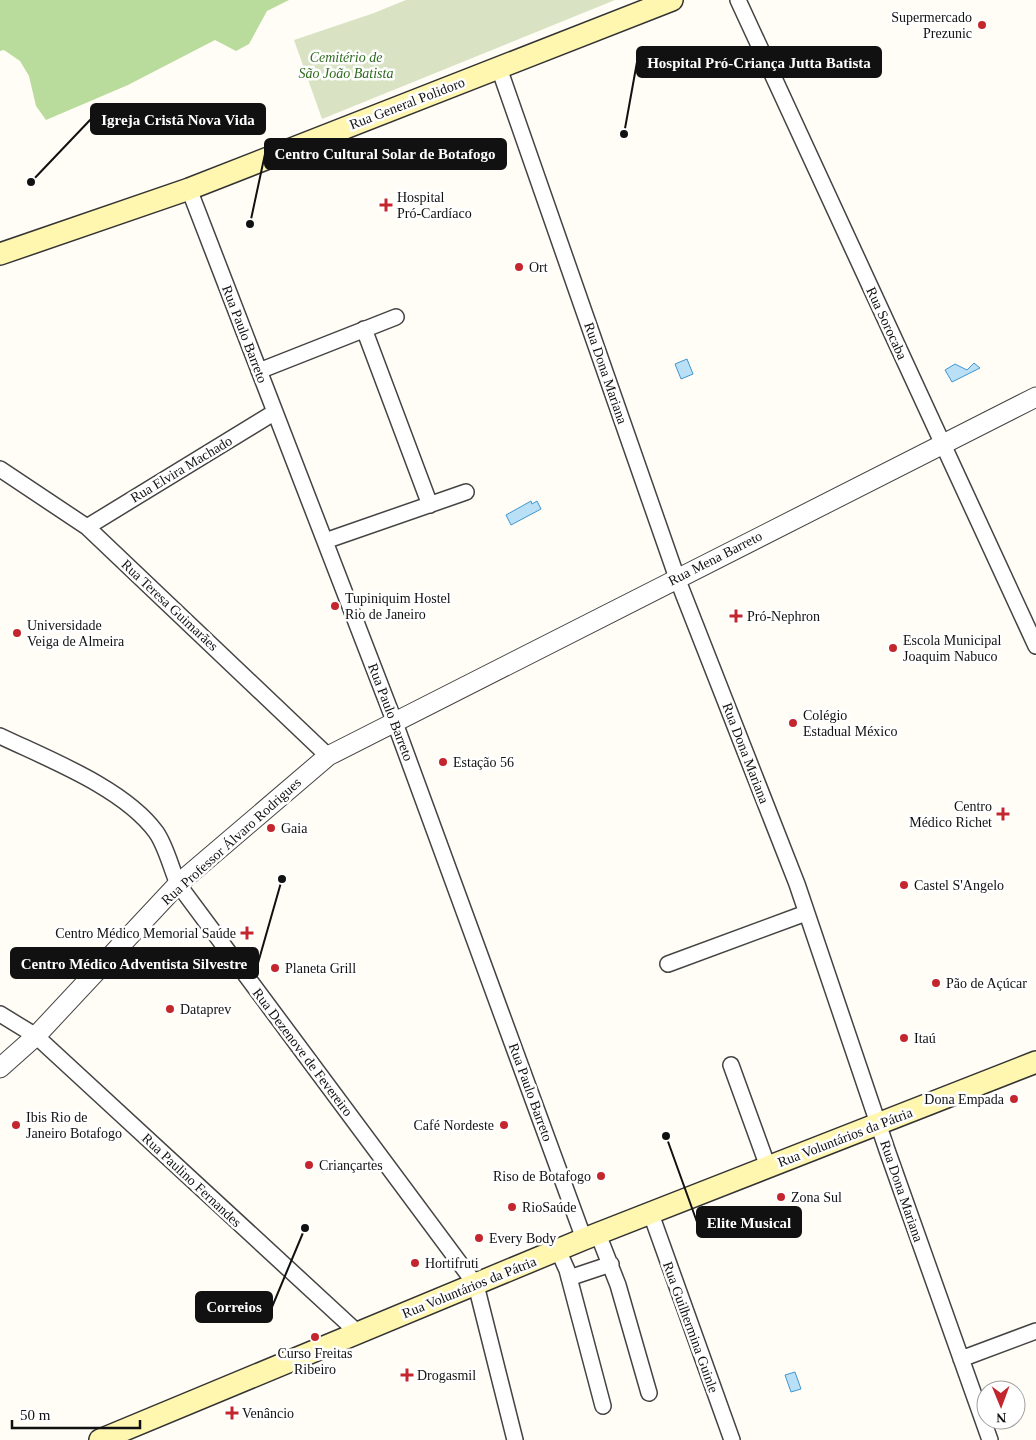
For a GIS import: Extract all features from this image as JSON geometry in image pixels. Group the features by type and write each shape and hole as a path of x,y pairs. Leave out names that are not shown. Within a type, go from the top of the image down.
{"main road":[{"name":"Rua General Polidoro","path":"0,254 189,189 672,0"},
{"name":"Rua Voluntários da Pátria","path":"100,1440 591,1236 1036,1062"}],"street":[{"name":"Rua Sorocaba","path":"738,0 1036,646"},
{"name":"Rua Dona Mariana","path":"499,68 677,578 806,913 990,1440"},
{"name":"Rua Paulo Barreto","path":"189,189 591,1236 611,1264 650,1393"},
{"path":"259,370 396,317"},
{"path":"364,329 430,505"},
{"name":"Rua Mena Barreto","path":"395,723 1036,397"},
{"name":"Rua Elvira Machado","path":"87,527 275,412"},
{"name":"Rua Teresa Guimarães","path":"0,469 87,527 328,756"},
{"path":"325,541 466,492"},
{"name":"Rua Professor Álvaro Rodrigues","path":"0,1068 36,1036 178,884 328,756 395,723"},
{"name":"Rua Dezenove de Fevereiro","path":"0,736 95,782 137,811 156,832 178,884 476,1285 515,1440"},
{"path":"668,964 806,913"},
{"name":"Rua Paulino Fernandes","path":"0,1014 36,1036 357,1332"},
{"path":"731,1065 768,1167"},
{"name":"Rua Guilhermina Guinle","path":"650,1214 732,1440"},
{"path":"558,1250 569,1278 603,1406"},
{"path":"569,1278 611,1264"},
{"path":"961,1359 1036,1331"}],"green space":[{"path":"0,0 289,0 267,11 249,44 236,51 215,40 128,85 46,120 36,106 29,76 20,61 4,50 0,51"},
{"name":"Cemitério de São João Batista","path":"406,0 615,0 322,119 294,40"}],"water":[{"path":"687,359 693,374 681,379 675,364"},
{"path":"974,363 980,368 952,382 945,370 955,364 967,370"},
{"path":"531,501 532,504 537,501 541,509 511,525 506,515"},
{"path":"795,1372 801,1389 791,1392 785,1375"}],"place":[{"name":"Supermercado Prezunic","path":"982,25"},
{"name":"Hospital Pró-Criança Jutta Batista","path":"624,134"},
{"name":"Igreja Cristã Nova Vida","path":"31,182"},
{"name":"Hospital Pró-Cardíaco","path":"386,205"},
{"name":"Centro Cultural Solar de Botafogo","path":"250,224"},
{"name":"Ort","path":"519,267"},
{"name":"Tupiniquim Hostel Rio de Janeiro","path":"335,606"},
{"name":"Pró-Nephron","path":"736,616"},
{"name":"Universidade Veiga de Almeira","path":"17,633"},
{"name":"Escola Municipal Joaquim Nabuco","path":"893,648"},
{"name":"Colégio Estadual México","path":"793,723"},
{"name":"Estação 56","path":"443,762"},
{"name":"Centro Médico Richet","path":"1003,814"},
{"name":"Gaia","path":"271,828"},
{"name":"Centro Médico Adventista Silvestre","path":"282,879"},
{"name":"Castel S'Angelo","path":"904,885"},
{"name":"Centro Médico Memorial Saúde","path":"247,933"},
{"name":"Planeta Grill","path":"275,968"},
{"name":"Pão de Açúcar","path":"936,983"},
{"name":"Dataprev","path":"170,1009"},
{"name":"Itaú","path":"904,1038"},
{"name":"Dona Empada","path":"1014,1099"},
{"name":"Ibis Rio de Janeiro Botafogo","path":"16,1125"},
{"name":"Café Nordeste","path":"504,1125"},
{"name":"Elite Musical","path":"666,1136"},
{"name":"Criançartes","path":"309,1165"},
{"name":"Riso de Botafogo","path":"601,1176"},
{"name":"Zona Sul","path":"781,1197"},
{"name":"RioSaúde","path":"512,1207"},
{"name":"Correios","path":"305,1228"},
{"name":"Every Body","path":"479,1238"},
{"name":"Hortifruti","path":"415,1263"},
{"name":"Curso Freitas Ribeiro","path":"315,1337"},
{"name":"Drogasmil","path":"407,1375"},
{"name":"Venâncio","path":"232,1413"}]}
